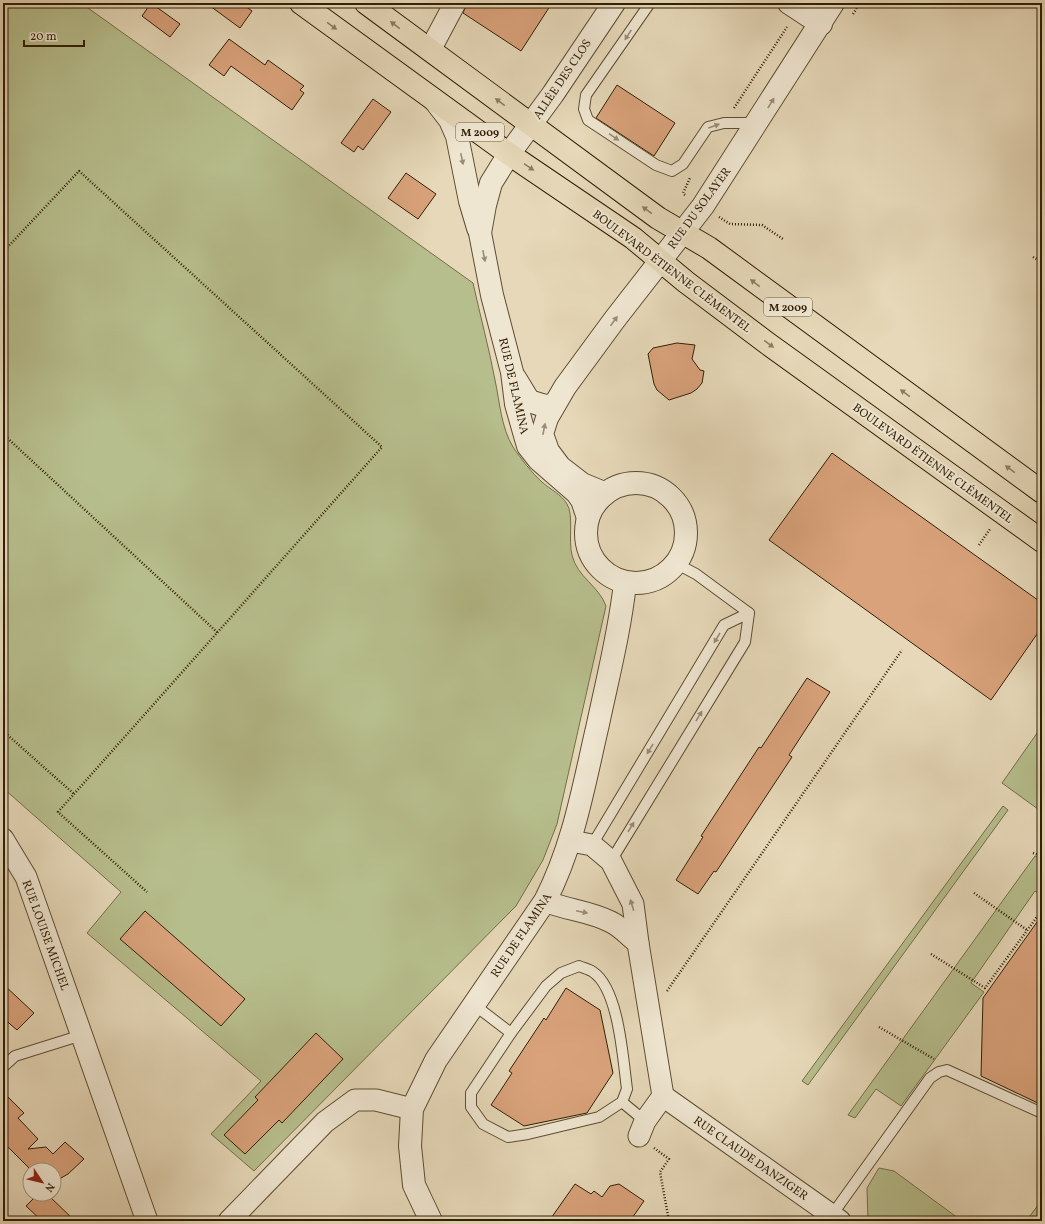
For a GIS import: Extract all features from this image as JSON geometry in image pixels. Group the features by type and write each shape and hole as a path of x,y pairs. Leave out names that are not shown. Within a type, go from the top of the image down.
{"main road":[{"name":"BOULEVARD ÉTIENNE CLÉMENTEL","path":"301,3 509,154 633,238 660,261 768,343 1042,541"},
{"name":"M 2009","path":"366,3 531,126 658,218 708,248 1042,492"}],"street":[{"path":"430,50 455,3"},
{"name":"ALLÉE DES CLOS","path":"509,154 531,126 614,3"},
{"path":"789,3 821,24"},
{"name":"RUE DU SOLAYER","path":"604,493 582,484 560,467 548,451 542,434 547,418 565,387 610,325 703,206 758,123 833,3"},
{"name":"RUE DE FLAMINA","path":"434,99 450,120 457,136 470,201 480,233 492,295 512,372 516,404 528,446 539,460 582,500 588,518"},
{"name":"RUE DE FLAMINA","path":"480,233 491,183 509,154"},
{"path":"512,372 529,402 545,406 554,405"},
{"path":"634,482 650,484 667,493 676,502 684,517 687,533 684,549 677,564 662,577 644,584 625,583 607,576 593,562 586,543 586,524 593,505 604,493 619,486 634,482"},
{"name":"RUE DE FLAMINA","path":"431,1221 414,1184 410,1146 412,1109 436,1060 545,900 571,841 604,697 623,605 625,583"},
{"path":"571,841 592,845 611,861 633,904 663,1096 642,1129"},
{"name":"RUE LOUISE MICHEL","path":"6,851 26,877 147,1221"},
{"path":"545,900 562,908 593,914 612,922 638,943"},
{"name":"RUE CLAUDE DANZIGER","path":"663,1096 826,1216"},
{"path":"229,1221 325,1122 355,1100 376,1100 412,1109"}],"lane":[{"path":"650,3 586,95 584,109 588,120 656,165 672,171 683,164 708,127 724,123 758,123"},
{"path":"677,564 696,574 749,613"},
{"path":"592,845 724,625 749,613"},
{"path":"611,861 745,642 749,613"},
{"path":"579,966 594,972 607,989 614,1004 627,1089 622,1102 599,1117 528,1134 508,1137 483,1124 471,1107 471,1092 511,1033 546,986 561,973 579,966"},
{"path":"473,1004 511,1033"},
{"path":"3,1067 15,1056 82,1035"},
{"path":"826,1216 930,1078 939,1072 947,1070 1042,1113"},
{"path":"622,1102 642,1129"}],"path":[{"path":"3,252 79,171 382,447 58,812 147,892"},
{"path":"1033,257 1042,262"},
{"path":"3,434 218,633"},
{"path":"650,1016 902,650"},
{"path":"3,731 74,794"},
{"path":"1033,853 1042,856"},
{"path":"974,893 1027,930"},
{"path":"931,954 985,988 1042,910"},
{"path":"879,1027 940,1062 947,1070"},
{"path":"642,1129 669,1159 660,1172 669,1221"}],"green space":[{"path":"3,3 81,3 473,283 497,389 501,415 509,439 513,447 534,474 562,497 567,504 570,514 571,549 575,563 583,576 603,599 606,606 557,824 543,860 516,906 254,1171 211,1134 261,1081 87,933 121,892 3,788"},
{"path":"1042,726 1042,812 1002,783"},
{"path":"1003,806 1008,810 808,1085 802,1081"},
{"path":"1035,856 1042,859 1042,890 1039,894 1035,891 971,983 984,992 901,1106 876,1089 855,1118 848,1115"},
{"path":"879,1168 894,1171 962,1221 868,1221 867,1188"},
{"path":"1042,1200 1042,1221 1026,1221"}],"building":[{"path":"151,3 180,24 170,37 142,16"},
{"path":"206,3 241,3 252,11 240,28"},
{"path":"467,3 552,3 521,51 463,13"},
{"path":"229,39 265,65 268,60 304,86 300,90 304,93 292,110 231,66 224,76 209,65"},
{"path":"617,85 675,123 654,156 596,118"},
{"path":"373,99 391,112 363,150 358,146 354,152 341,143"},
{"path":"406,173 436,194 418,219 388,198"},
{"path":"677,343 695,345 692,359 700,370 704,371 702,383 697,389 691,393 669,400 657,390 654,384 648,354 653,348"},
{"path":"832,453 1042,603 1042,627 991,700 769,540"},
{"path":"807,678 830,692 789,755 792,757 716,872 714,871 698,894 676,880 703,837 701,836 759,747 761,748"},
{"path":"145,911 245,999 221,1026 120,939"},
{"path":"1042,915 1042,1105 981,1076 983,998"},
{"path":"3,984 34,1013 17,1030 3,1018"},
{"path":"566,988 600,1010 613,1073 587,1113 524,1126 491,1105 512,1073 509,1071 544,1018 546,1020"},
{"path":"316,1033 343,1059 282,1123 279,1120 245,1154 224,1135 258,1100 255,1097"},
{"path":"3,1092 24,1113 18,1118 38,1139 28,1149 46,1147 53,1154 65,1142 84,1159 68,1174 62,1177 62,1162 23,1162 3,1142"},
{"path":"575,1184 591,1194 594,1191 602,1197 610,1186 619,1184 644,1201 630,1221 549,1221"},
{"path":"30,1202 55,1202 75,1221 42,1221 26,1206"}]}
